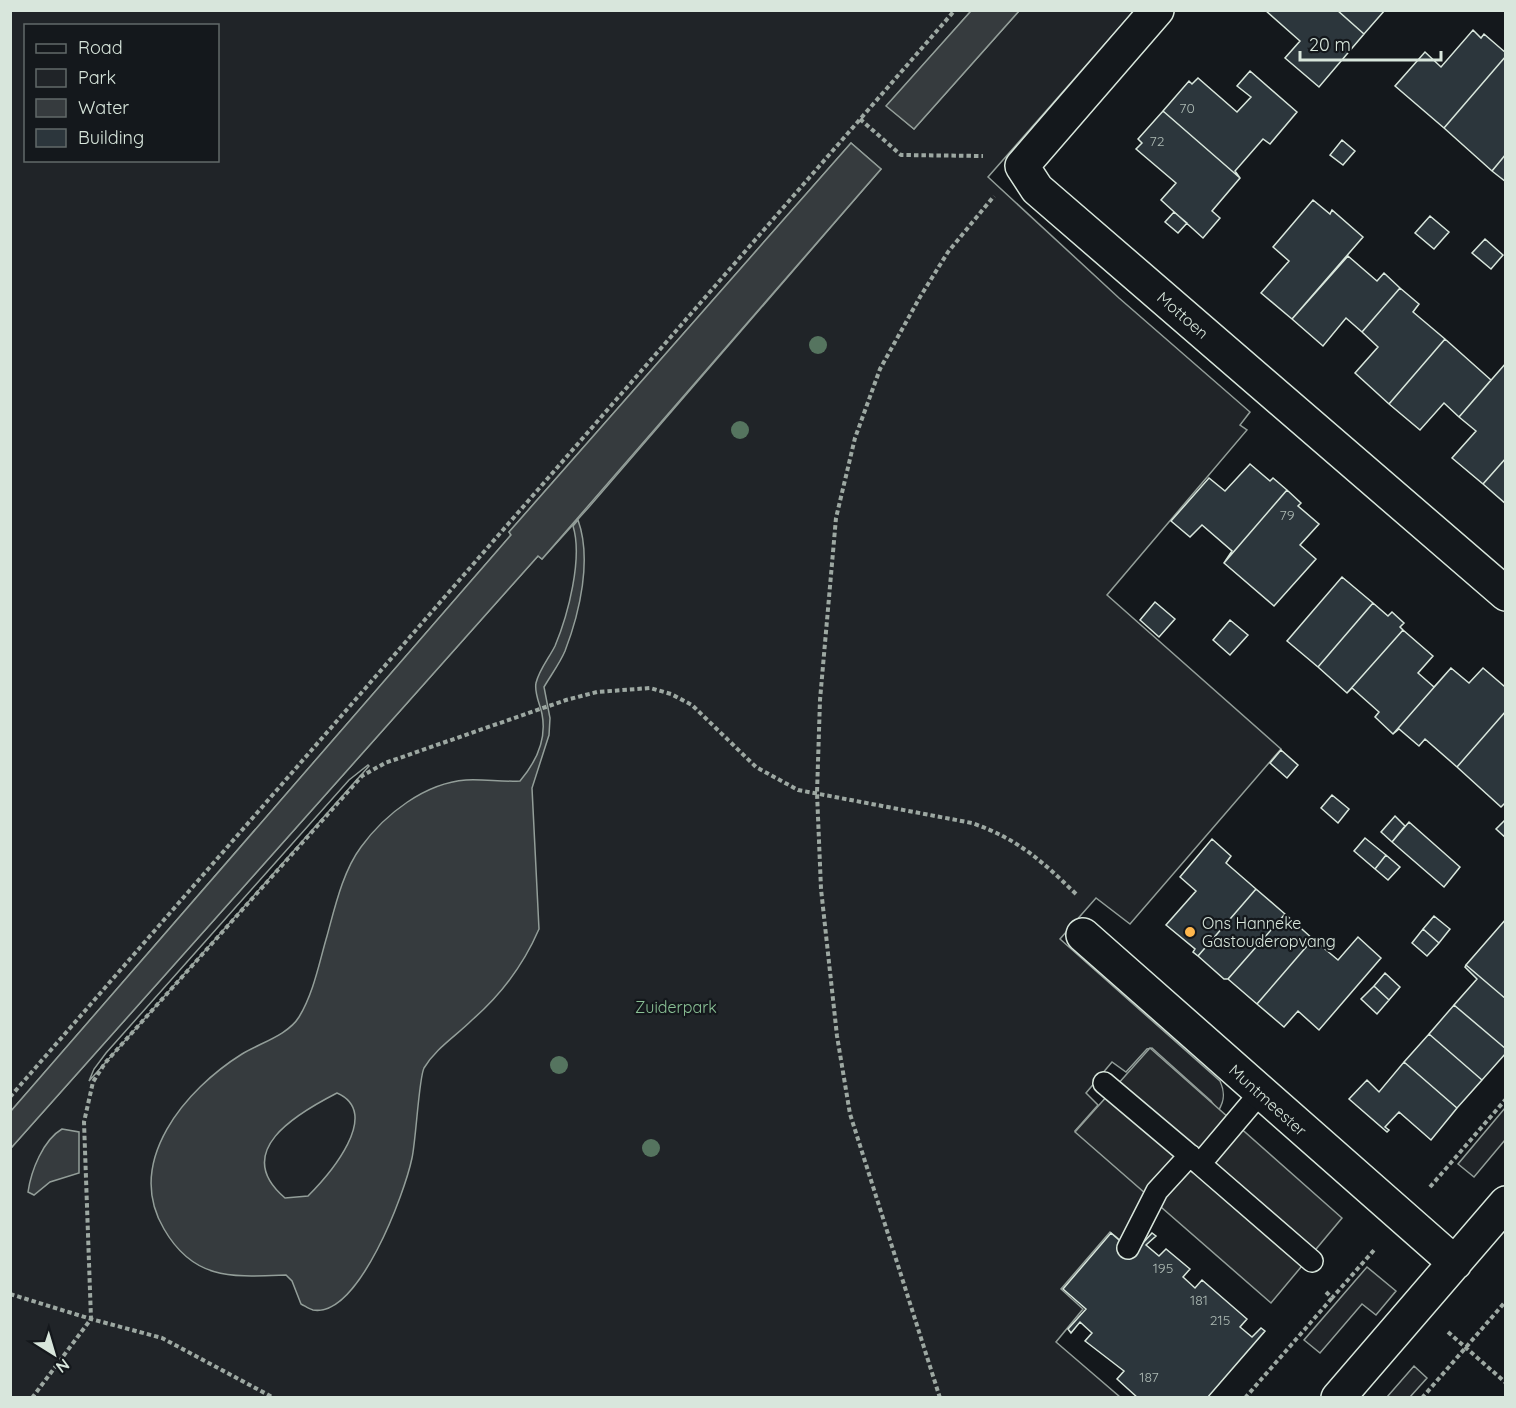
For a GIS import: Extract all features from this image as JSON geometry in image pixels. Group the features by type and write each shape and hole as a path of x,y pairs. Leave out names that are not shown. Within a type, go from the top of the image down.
{"street":[{"path":"1022,166 1157,10"},
{"name":"Mottoen","path":"1022,166 1037,189 1506,594"},
{"name":"Muntmeester","path":"1083,935 1455,1263"},
{"path":"1338,1398 1506,1203"}],"lane":[{"path":"1104,1083 1312,1261"},
{"path":"1128,1248 1157,1191 1195,1159 1260,1093"}],"path":[{"path":"10,1097 955,10"},
{"path":"860,119 901,155 1003,156 1022,166 948,252 880,369 855,438 836,518 820,700 817,794 820,889 837,1036 850,1114 940,1398"},
{"path":"32,1398 91,1319 84,1122 93,1082 105,1063 362,776 385,764 528,711 597,692 650,688 671,694 692,705 756,767 798,790 972,823 1019,843 1037,856 1100,916 1083,935"},
{"path":"1245,1398 1506,1099"},
{"path":"1312,1261 1304,1272 1332,1298"},
{"path":"10,1294 162,1338 274,1398"},
{"path":"1422,1398 1506,1301"},
{"path":"1418,1306 1506,1383"}],"green space":[{"name":"Zuiderpark","path":"10,11 971,11 887,106 914,129 1019,11 1134,11 988,177 1119,298 1250,412 1240,425 1247,430 1107,595 1281,749 1130,924 1096,898 1060,939 1220,1081 1223,1089 1223,1100 1218,1111 1211,1101 1152,1048 1147,1049 1126,1072 1112,1062 1086,1093 1098,1105 1075,1131 1141,1188 1163,1166 1120,1240 1110,1232 1061,1289 1083,1309 1056,1342 1120,1397 11,1397 11,1148 538,556 542,559 589,507 881,169 851,143 509,532 511,535 11,1111","holes":["369,766 89,1081 94,1069 106,1053 349,780"]},
{"path":"1505,1108 1505,1140 1474,1177 1458,1164"},
{"path":"1367,1267 1396,1291 1376,1315 1362,1304 1320,1353 1304,1340"},
{"path":"1414,1366 1427,1378 1410,1397 1387,1397"}],"shaded area":[{"path":"1150,1048 1342,1218 1271,1303 1075,1132"}],"water":[{"path":"971,11 1019,11 914,129 886,106"},
{"path":"851,143 881,169 542,559 538,556 11,1148 11,1111 511,535 509,532"},
{"path":"578,520 584,551 582,586 575,620 565,651 544,687 550,718 549,735 532,788 539,929 533,942 519,967 502,990 440,1048 424,1068 408,1175 377,1250 363,1274 347,1294 330,1307 313,1310 301,1304 292,1281 286,1275 232,1275 202,1267 176,1246 164,1229 154,1203 151,1178 156,1153 167,1129 182,1107 221,1069 242,1054 281,1034 299,1017 312,988 344,878 361,847 382,823 407,802 436,787 466,780 520,781 526,774 539,750 543,732 536,683 560,633 573,586 576,539 573,526","holes":["337,1093 350,1102 355,1115 354,1129 339,1159 308,1196 285,1198 270,1181 265,1165 267,1150 275,1136 288,1123"]},
{"path":"62,1129 79,1132 79,1173 50,1182 34,1195 28,1192 35,1166 49,1141"}],"building":[{"path":"1265,10 1337,10 1364,34 1319,87 1285,58 1300,41"},
{"path":"1337,10 1385,10 1364,34"},
{"path":"1473,30 1481,38 1484,34 1506,53 1506,56 1444,128 1395,86 1425,52 1441,67"},
{"path":"1506,56 1506,154 1492,171 1444,128"},
{"path":"1250,71 1297,112 1270,144 1263,139 1235,171 1240,178 1163,111 1189,81 1192,84 1198,78 1237,112 1251,97 1237,86"},
{"path":"1163,111 1240,178 1212,211 1220,218 1203,238 1161,200 1176,183 1136,149 1142,143 1138,139"},
{"path":"1342,140 1355,151 1343,165 1330,155"},
{"path":"1506,154 1506,182 1492,171"},
{"path":"1313,200 1330,214 1332,210 1363,237 1292,319 1261,293 1289,261 1273,247"},
{"path":"1174,212 1187,223 1178,233 1165,222"},
{"path":"1430,216 1449,232 1434,249 1415,233"},
{"path":"1485,239 1503,255 1491,269 1472,253"},
{"path":"1348,256 1377,281 1384,273 1400,288 1362,332 1346,318 1323,346 1292,319"},
{"path":"1400,288 1419,304 1413,312 1445,339 1389,404 1355,373 1378,347 1362,332"},
{"path":"1445,339 1491,380 1459,417 1444,403 1420,430 1389,404"},
{"path":"1506,363 1506,458 1483,484 1452,458 1476,431 1459,417"},
{"path":"1506,458 1506,504 1483,484"},
{"path":"1250,464 1270,481 1273,478 1287,490 1224,563 1232,551 1202,525 1190,537 1171,521 1209,478 1225,491"},
{"path":"1287,490 1301,503 1298,506 1319,524 1300,545 1316,559 1274,606 1224,563"},
{"path":"1342,577 1373,603 1318,667 1287,641"},
{"path":"1155,602 1175,619 1159,637 1140,620"},
{"path":"1373,603 1388,616 1392,612 1404,623 1400,627 1403,630 1347,693 1318,667"},
{"path":"1230,620 1248,635 1230,655 1213,640"},
{"path":"1403,630 1433,656 1418,673 1434,687 1451,668 1393,734 1375,717 1379,712 1352,688 1347,693"},
{"path":"1451,668 1469,683 1483,668 1504,686 1506,684 1506,711 1457,767 1425,739 1419,746 1399,729 1393,734"},
{"path":"1506,711 1506,802 1501,807 1457,767"},
{"path":"1281,750 1298,765 1287,778 1270,763"},
{"path":"1332,795 1349,809 1338,823 1321,808"},
{"path":"1395,816 1405,826 1392,842 1381,832"},
{"path":"1506,819 1506,838 1496,829"},
{"path":"1409,822 1460,867 1444,887 1392,842"},
{"path":"1365,838 1386,855 1375,869 1354,851"},
{"path":"1212,839 1231,856 1226,863 1256,889 1198,956 1193,952 1195,949 1166,925 1196,891 1180,877"},
{"path":"1386,855 1400,867 1388,880 1375,869"},
{"path":"1256,889 1285,914 1228,979 1224,979 1198,956"},
{"path":"1285,914 1313,939 1257,1004 1228,979"},
{"path":"1434,916 1450,929 1439,943 1423,929"},
{"path":"1506,919 1506,999 1466,965"},
{"path":"1423,929 1439,943 1427,956 1412,943"},
{"path":"1358,937 1381,958 1319,1030 1298,1011 1284,1027 1257,1004 1313,939 1338,960"},
{"path":"1466,965 1506,999 1506,1049 1454,1005 1477,979 1465,967"},
{"path":"1385,973 1400,987 1389,1000 1374,986"},
{"path":"1374,986 1389,1000 1377,1014 1361,999"},
{"path":"1454,1005 1506,1049 1506,1053 1482,1080 1429,1034"},
{"path":"1429,1034 1482,1080 1457,1108 1404,1062"},
{"path":"1404,1062 1457,1108 1431,1140 1399,1112 1385,1127 1389,1130 1387,1132 1349,1099 1367,1080 1379,1092"},
{"path":"1111,1233 1134,1253 1152,1233 1156,1236 1146,1245 1159,1256 1166,1249 1190,1269 1183,1277 1195,1288 1202,1280 1247,1319 1240,1327 1252,1337 1261,1328 1265,1331 1207,1398 1138,1398 1117,1379 1124,1371 1085,1341 1092,1333 1080,1322 1071,1333 1068,1329 1086,1309 1063,1289"}],"place":[{"name":"Ons Hanneke Gastouderopvang","path":"1190,932"}]}
